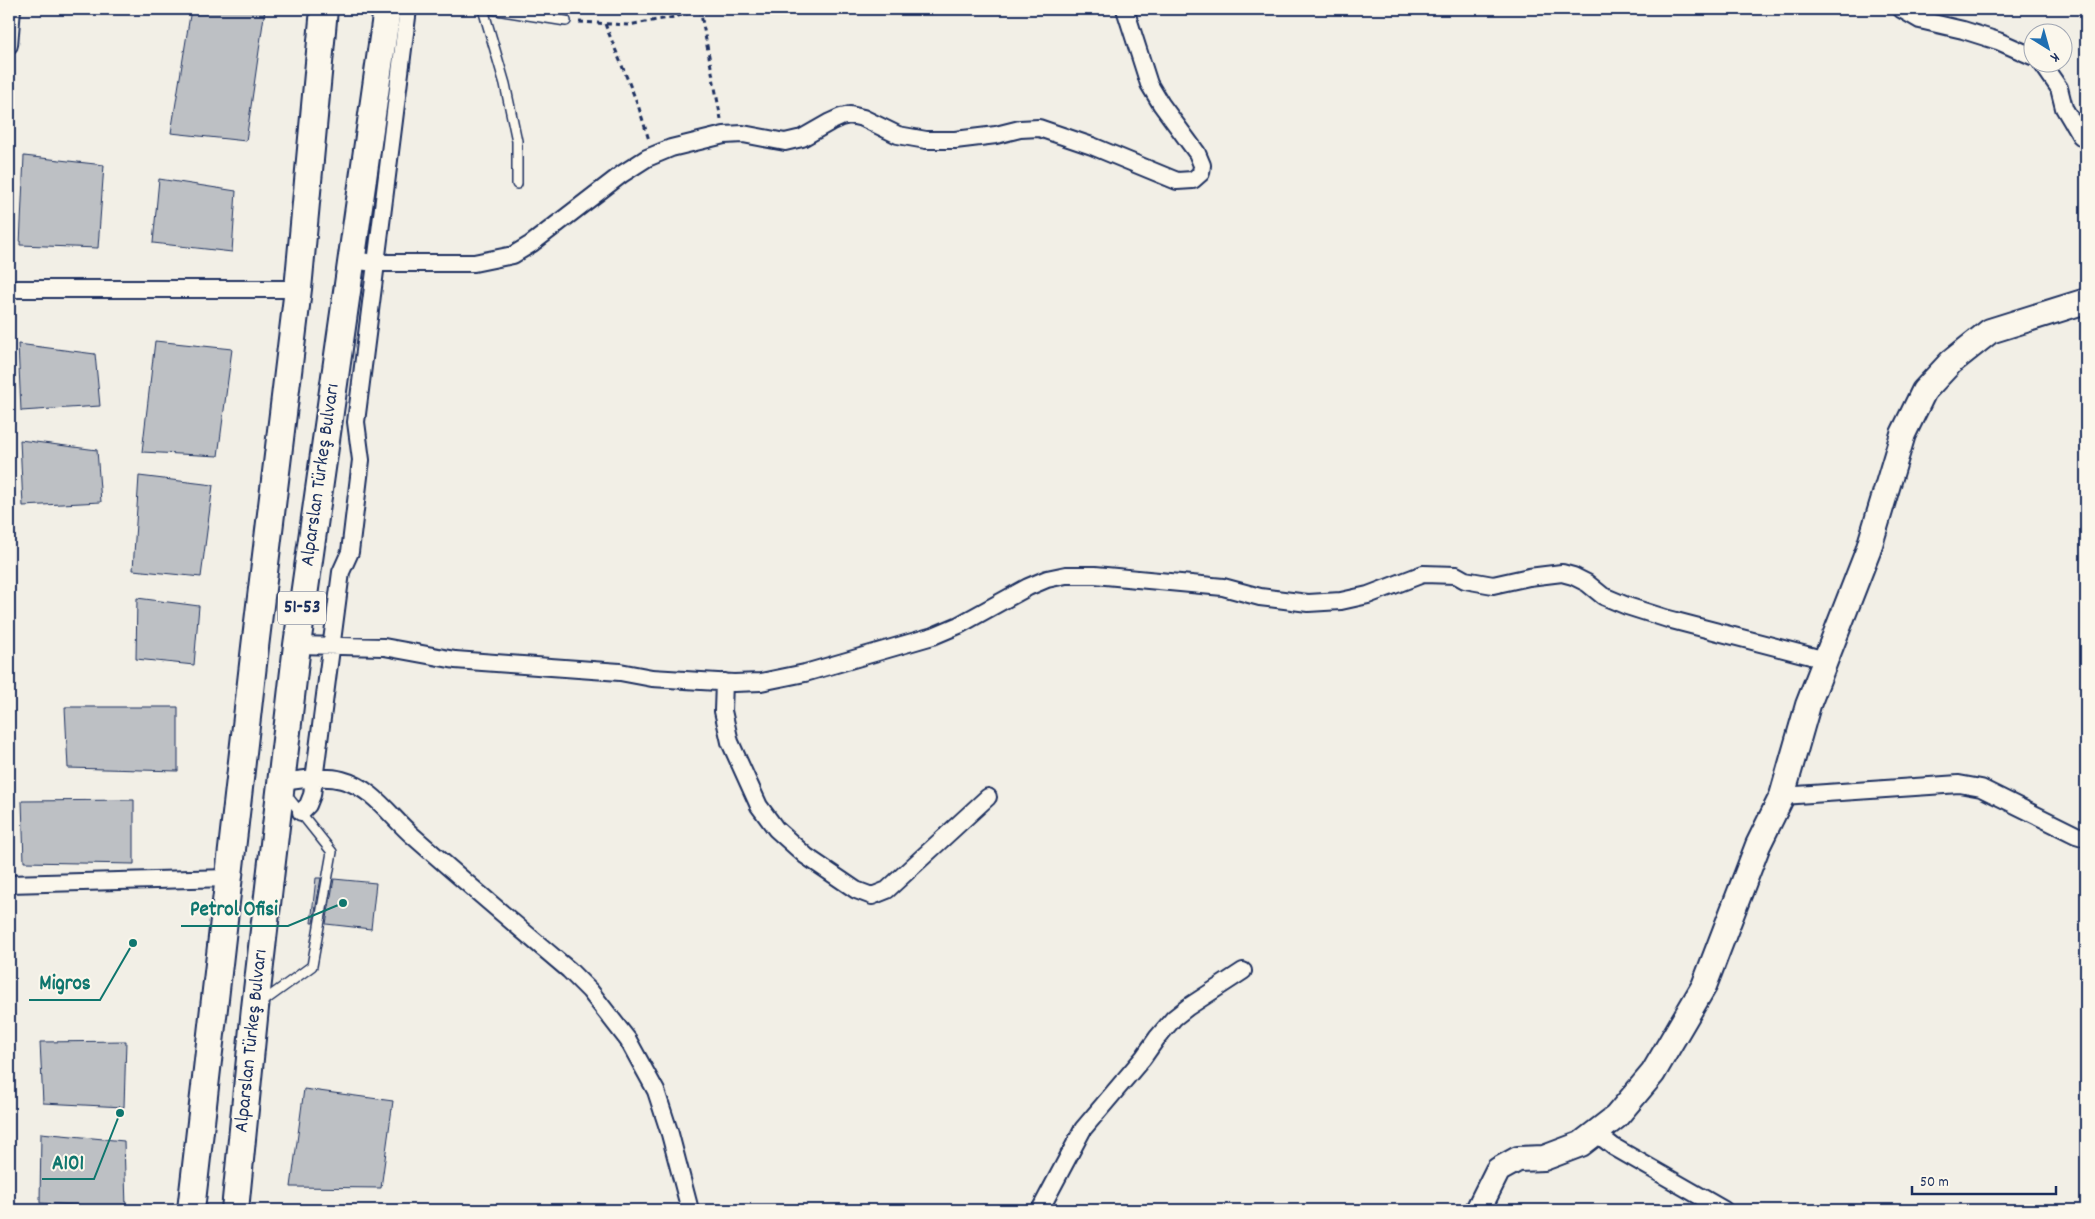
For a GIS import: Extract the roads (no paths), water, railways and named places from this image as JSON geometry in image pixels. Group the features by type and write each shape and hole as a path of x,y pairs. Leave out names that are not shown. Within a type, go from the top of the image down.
{"main road":[{"name":"Alparslan Türkeş Bulvarı","path":"191,1210 228,878 298,289 324,9"},
{"name":"Alparslan Türkeş Bulvarı","path":"234,1210 296,645 363,261 387,9"}],"street":[{"path":"9,45 12,9"},
{"path":"301,812 308,805 315,779 330,645 341,572 350,552 361,460 356,422 363,261 408,9"},
{"path":"363,261 474,263 512,255 531,244 622,174 671,148 724,135 743,134 785,142 802,138 830,122 850,115 863,118 898,135 926,140 955,140 996,135 1020,129 1039,128 1092,146 1177,181 1193,180 1201,174 1202,164 1197,153 1161,104 1149,84 1125,9"},
{"path":"1901,9 1920,20 1963,30 1998,41 2022,52"},
{"path":"2048,72 2059,88 2064,108 2080,135 2086,140"},
{"path":"9,289 298,289"},
{"path":"1478,1210 1498,1170 1518,1159 1544,1158 1581,1144 1616,1117 1653,1073 1704,986 1758,845 1782,796 1808,705 1868,551 1903,434 1924,391 1951,362 1990,332 2086,301"},
{"path":"296,645 384,647 455,660 620,672 652,678 761,682 780,679 933,636 959,625 1028,587 1047,579 1066,575 1095,575 1223,587 1260,597 1308,602 1341,601 1368,594 1423,574 1456,575 1466,580 1493,584 1562,573 1587,583 1603,596 1627,606 1668,619 1826,660"},
{"path":"724,682 723,712 730,742 760,806 776,828 806,856 856,890 872,896 887,890 988,797"},
{"path":"280,785 329,777 343,780 359,787 378,800 410,834 569,970 590,991 628,1040 656,1091 670,1134 690,1210"},
{"path":"1782,796 1959,784 1981,788 2076,835 2086,838"},
{"path":"9,884 228,878"},
{"path":"1040,1210 1083,1129 1133,1072 1163,1032 1188,1007 1242,971"},
{"path":"1596,1133 1614,1147 1724,1210"}],"lane":[{"path":"484,9 505,84 517,141 517,184"},
{"path":"490,9 566,21"},
{"path":"255,1008 312,966 332,852 280,785"}],"place":[{"name":"Petrol Ofisi","path":"343,903"},
{"name":"Migros","path":"133,943"},
{"name":"A101","path":"120,1113"}]}
